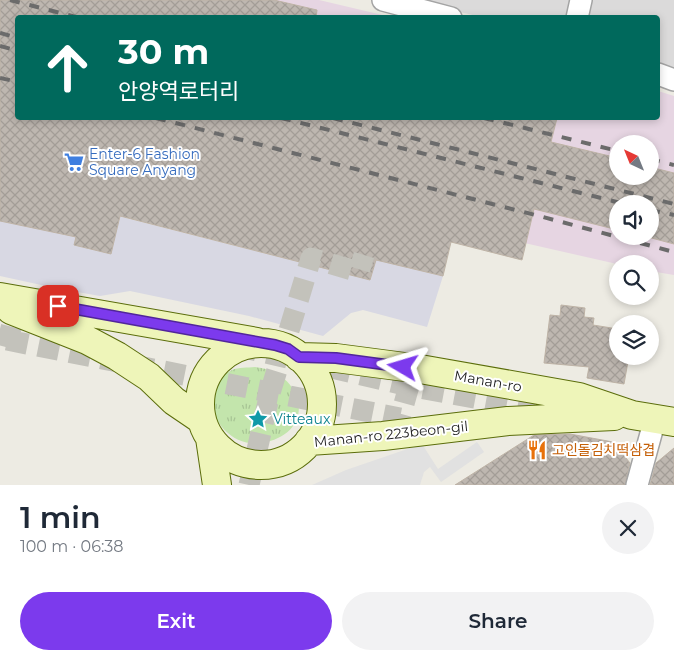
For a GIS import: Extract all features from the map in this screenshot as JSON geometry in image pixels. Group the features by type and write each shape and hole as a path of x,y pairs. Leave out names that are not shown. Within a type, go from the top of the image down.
{"street":[{"path":"383,0 440,15"},
{"path":"578,15 581,0"},
{"path":"660,75 674,80"},
{"path":"0,297 282,347 299,357 314,374 321,397 320,420 309,441"},
{"name":"Manan-ro 223beon-gil","path":"0,306 87,340 117,356 149,377 206,429 226,455 267,474 299,451 309,441 383,436 526,419 653,418"},
{"path":"218,485 200,398 206,376 220,359 239,347 261,343"},
{"name":"Manan-ro","path":"299,357 336,358 420,369 579,397 653,418"},
{"path":"637,485 653,418"}],"shaded area":[{"path":"0,0 319,0 383,15 15,15 15,120 660,120 660,92 674,96 674,275 659,272 659,255 609,255 609,262 0,124"},
{"path":"410,0 674,0 674,72 660,68 660,15 473,15"},
{"path":"83,207 370,280 376,260 443,276 427,327 363,310 351,313 323,336 249,316 130,291 100,296 0,276 0,221 69,235"},
{"path":"477,442 484,452 441,482 430,467 424,472 420,485 312,485 346,470 422,444 438,469"}],"green space":[{"path":"255,367 272,371 285,380 294,391 298,404 298,416 292,428 279,437 261,443 246,442 233,437 223,428 215,416 212,403 213,391 220,379 232,370"}],"building":[{"path":"0,0 274,0 317,10 316,15 15,15 15,120 556,120 551,142 609,156 609,185 659,185 659,169 674,173 674,244 659,240 659,195 609,195 609,228 534,209 522,260 451,242 443,276 376,260 370,280 120,216 111,254 74,245 76,237 0,221"},
{"path":"561,305 585,308 584,317 594,318 593,325 609,328 609,365 627,365 624,384 587,378 589,367 544,363 550,315 560,316"},
{"path":"570,434 613,442 630,463 625,485 455,485 534,435"},
{"path":"674,448 674,485 650,485 656,463"}],"tunnel":[{"path":"249,485 270,393 311,258 359,272 364,255"},
{"path":"6,347 19,298"},
{"path":"7,340 400,418 409,386"},
{"path":"236,346 409,386 534,409"}],"railway":[{"path":"10,0 68,15"},
{"path":"0,33 15,37"},
{"path":"0,46 15,50"},
{"path":"0,78 15,81"},
{"path":"164,120 674,252"},
{"path":"289,120 609,200"},
{"path":"341,120 674,204"},
{"path":"492,120 609,149"},
{"path":"659,161 674,165"},
{"path":"659,212 674,215"}],"place":[{"name":"Enter-6 Fashion Square Anyang","path":"74,162"},
{"name":"Vitteaux","path":"258,419"},
{"name":"고인돌김치떡삼겹","path":"537,450"}],"route":[{"path":"58,306 275,345 288,349 299,357 336,358 403,367"}]}
